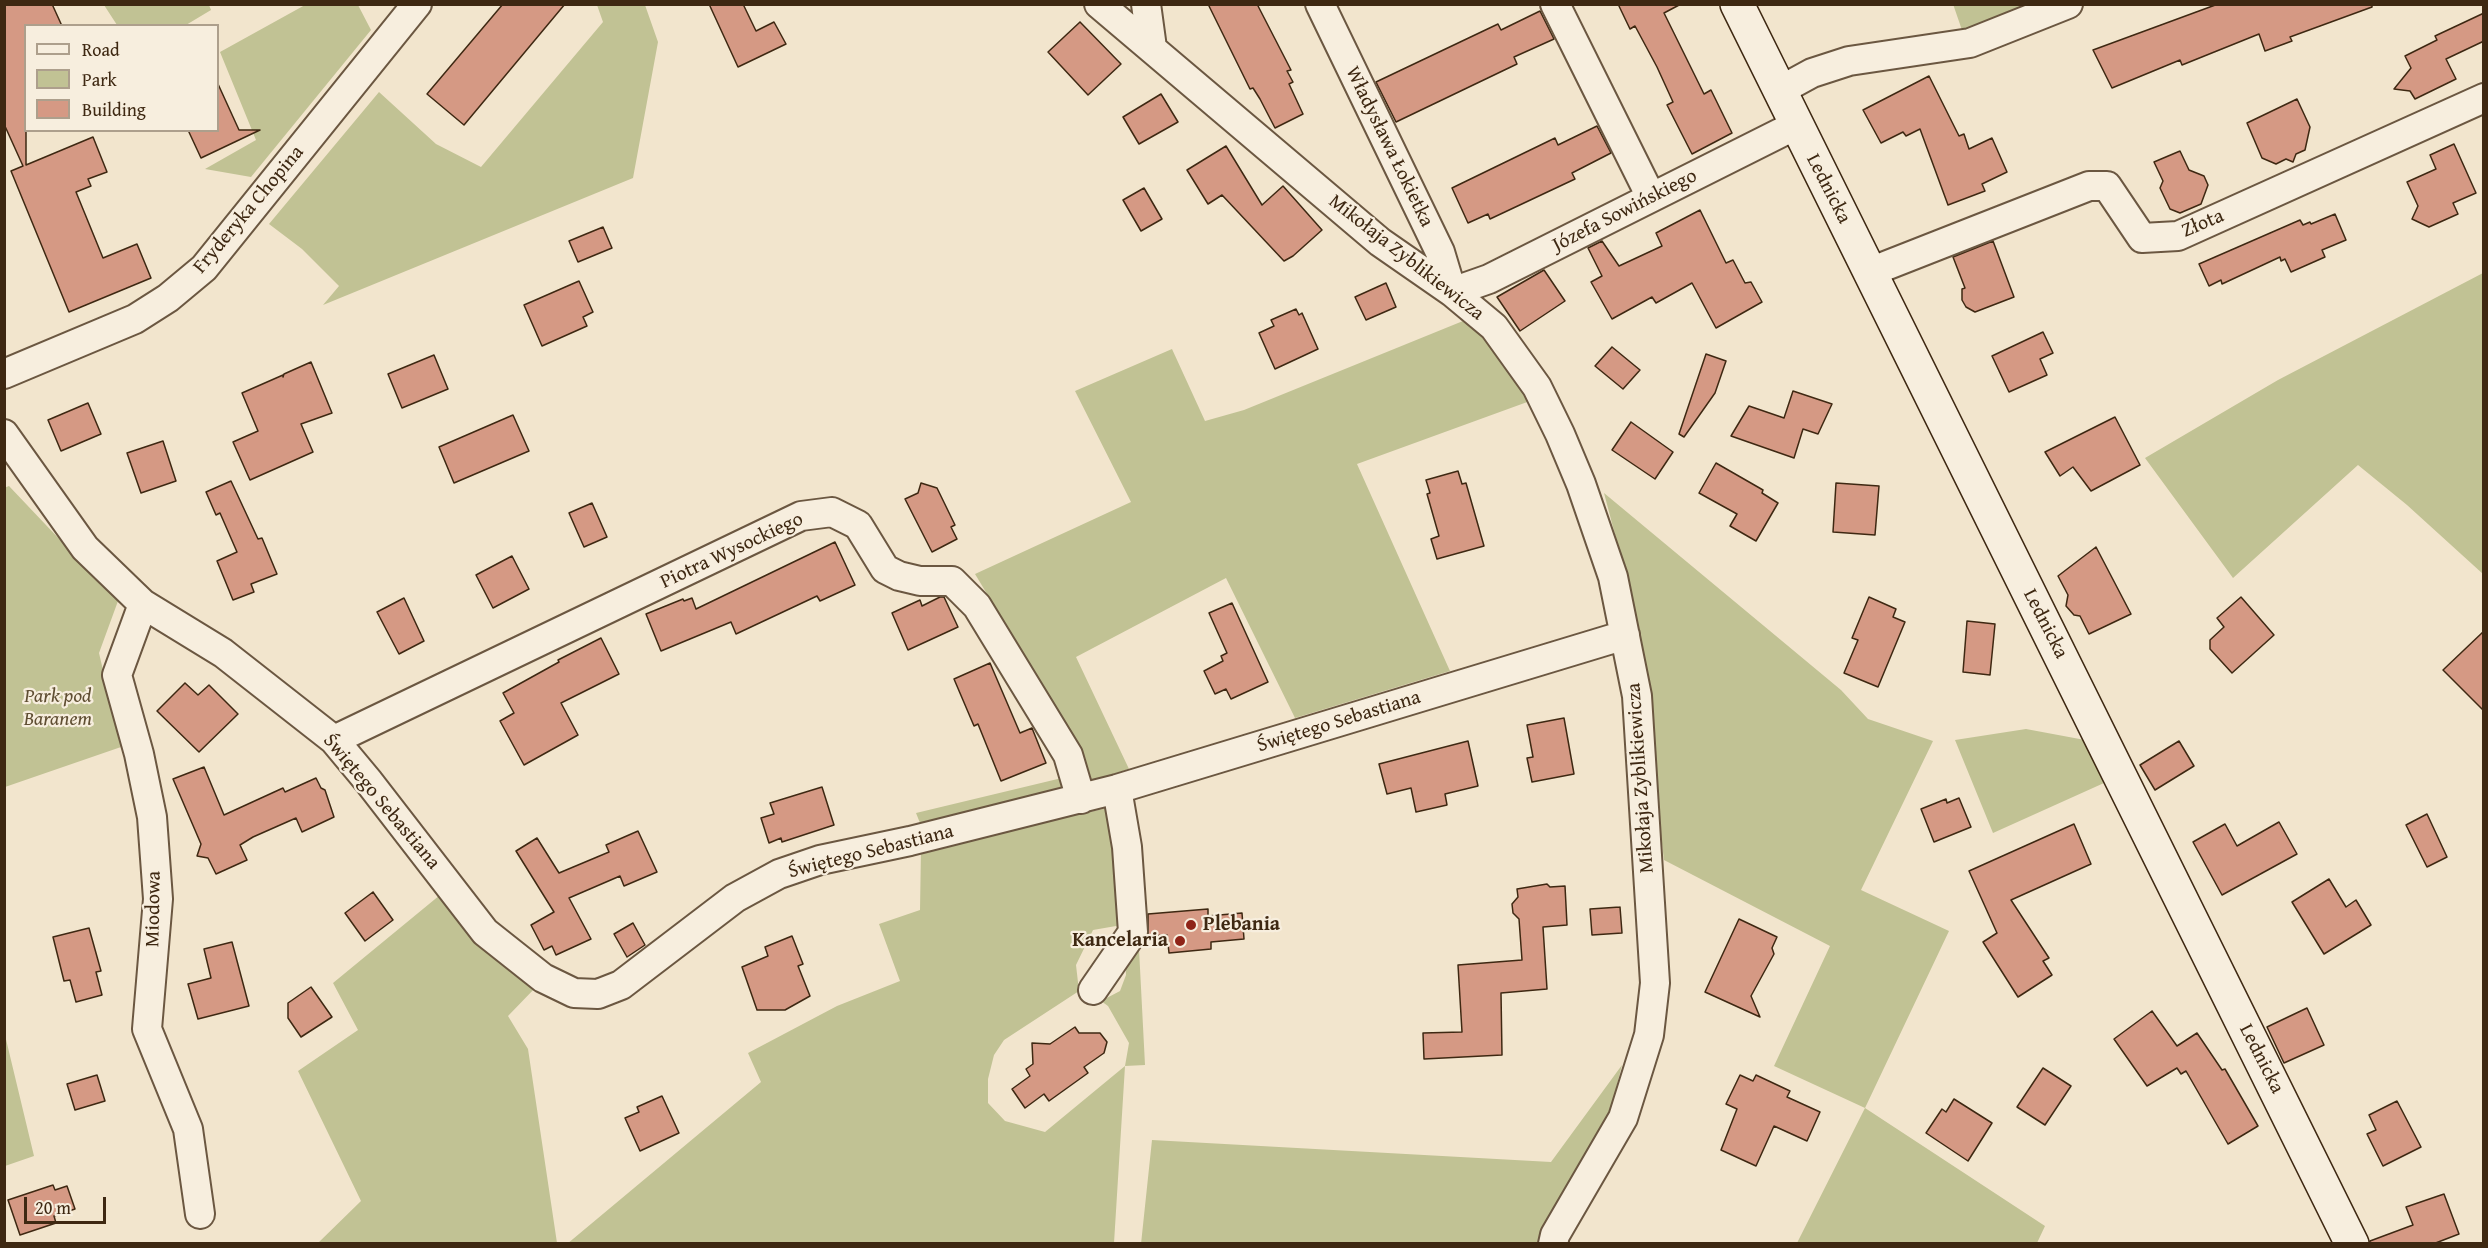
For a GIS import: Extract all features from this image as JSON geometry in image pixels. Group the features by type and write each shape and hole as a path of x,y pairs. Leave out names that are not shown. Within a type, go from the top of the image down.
{"main road":[{"name":"Lednicka","path":"1737,4 2352,1244"}],"street":[{"name":"Fryderyka Chopina","path":"4,374 135,319 168,298 204,268 417,4"},
{"name":"Mikołaja Zyblikiewicza","path":"1099,4 1380,242 1452,292 1494,327 1541,395 1581,484 1613,577 1637,696 1655,983 1649,1035 1623,1118 1555,1235 1553,1244"},
{"path":"1146,4 1152,48"},
{"name":"Władysława Łokietka","path":"1320,4 1415,197 1440,252 1452,292"},
{"path":"1555,4 1651,197"},
{"path":"1779,91 1812,73 1849,61 1970,43 2068,4"},
{"name":"Złota","path":"1870,272 2089,186 2107,186 2142,238 2178,236 2484,98"},
{"name":"Józefa Sowińskiego","path":"1452,292 1489,279 1796,125"},
{"name":"Świętego Sebastiana","path":"4,434 86,548 143,604 223,652 334,740 485,932 543,978 574,993 598,994 621,984 735,898 779,874 820,860 910,842 1117,789 1625,635"},
{"name":"Piotra Wysockiego","path":"334,740 801,516 832,512 858,525 885,569 899,576 952,582 977,606 1068,755 1081,799"},
{"name":"Miodowa","path":"143,604 117,675 139,754 152,817 158,899 147,1029 188,1130 200,1214"},
{"path":"1093,990 1133,932 1127,847 1117,789"}],"green space":[{"path":"1953,4 2034,5 1964,36"},
{"path":"104,5 209,5 211,10 188,24 116,24"},
{"path":"305,5 358,5 371,30 251,177 205,169 256,140 220,52"},
{"path":"597,5 645,5 658,42 633,178 323,305 339,286 302,249 269,224 379,92 436,144 481,167 603,22"},
{"path":"2483,273 2483,574 2407,505 2358,465 2233,578 2145,458 2278,380"},
{"path":"1463,321 1496,344 1530,401 1357,464 1450,671 1295,718 1226,578 1076,657 1129,769 1091,781 1069,730 975,574 1131,502 1075,391 1172,349 1205,421 1244,410"},
{"name":"Park pod Baranem","path":"9,486 118,601 99,653 121,747 5,787 4,488"},
{"path":"1604,493 1841,690 1868,719 1933,741 1861,890 1949,931 1865,1108 1774,1066 1830,946 1664,860 1631,595"},
{"path":"2026,729 2085,740 2104,783 1993,833 1955,740"},
{"path":"1066,777 1071,790 922,828 916,813"},
{"path":"1108,808 1125,930 1116,926 1093,930 1076,965 1079,991 1004,1040 994,1055 988,1079 988,1103 1005,1121 1045,1132 1125,1066 1114,1243 567,1244 761,1082 748,1053 837,1006 900,981 879,924 920,910 921,849"},
{"path":"440,895 537,986 508,1016 528,1049 557,1243 318,1243 361,1201 298,1071 358,1030 333,983"},
{"path":"1125,949 1139,949 1145,1065 1125,1066 1129,1043 1108,1006 1101,1001 1120,991 1126,975"},
{"path":"4,1031 34,1156 5,1166 4,1166"},
{"path":"1622,1065 1607,1124 1544,1243 1141,1244 1152,1140 1551,1162"},
{"path":"1865,1108 2045,1226 2037,1243 1797,1243"}],"building":[{"path":"4,4 52,4 61,24 24,24 26,165 93,137 107,172 88,179 91,186 76,192 103,258 137,244 151,278 69,312 11,171 23,166 4,124"},
{"path":"503,4 565,4 464,125 427,94"},
{"path":"709,4 743,4 756,31 774,22 786,44 738,67"},
{"path":"1208,4 1257,4 1291,70 1287,71 1293,82 1289,84 1303,114 1275,128 1253,88 1250,89"},
{"path":"1618,4 1681,4 1664,13 1704,94 1711,90 1732,133 1692,154 1667,105 1673,102 1657,67 1635,26 1630,29"},
{"path":"2218,4 2372,4 2372,7 2290,37 2292,41 2265,51 2259,34 2182,65 2180,60 2112,88 2093,50"},
{"path":"1540,11 1554,39 1514,57 1517,64 1396,122 1376,82 1498,24 1501,30"},
{"path":"2484,13 2484,41 2446,59 2456,79 2415,99 2410,91 2394,89 2411,68 2405,56 2437,40 2435,36"},
{"path":"1080,22 1121,64 1088,95 1048,52"},
{"path":"1929,76 1959,136 1964,134 1969,149 1992,138 2007,172 1982,184 1985,191 1948,205 1920,129 1906,136 1903,132 1881,143 1863,110"},
{"path":"219,86 239,130 260,130 201,158 189,132 219,132"},
{"path":"1161,94 1178,122 1139,144 1123,117"},
{"path":"2297,99 2310,127 2305,150 2296,154 2293,162 2286,159 2276,164 2262,158 2247,123"},
{"path":"1597,126 1611,153 1572,173 1575,179 1490,219 1488,214 1468,223 1452,188 1555,138 1558,145"},
{"path":"2454,144 2476,193 2453,203 2458,214 2429,227 2412,219 2418,206 2407,182 2436,169 2430,155"},
{"path":"1226,146 1262,205 1283,186 1322,230 1293,256 1284,261 1222,195 1208,204 1187,170"},
{"path":"2180,151 2189,170 2204,176 2208,185 2201,204 2180,213 2170,209 2160,188 2163,181 2154,162"},
{"path":"1144,188 1162,219 1141,231 1123,200"},
{"path":"1700,210 1726,263 1733,260 1745,283 1751,282 1762,302 1716,328 1692,283 1656,303 1652,297 1612,319 1591,282 1602,276 1588,248 1602,241 1619,266 1662,246 1656,233"},
{"path":"2335,214 2346,240 2322,250 2325,257 2291,272 2285,259 2281,261 2280,257 2222,284 2221,280 2209,286 2199,264 2300,220 2303,225 2310,222 2311,224"},
{"path":"603,227 612,248 578,262 569,241"},
{"path":"1993,241 2014,297 1975,312 1966,307 1962,300 1962,289 1965,288 1953,257"},
{"path":"1544,270 1565,301 1520,331 1497,297"},
{"path":"579,281 593,312 583,317 587,326 542,346 524,305"},
{"path":"1386,283 1396,307 1366,320 1355,297"},
{"path":"1296,309 1299,315 1302,313 1318,349 1275,369 1259,333 1274,326 1271,320"},
{"path":"2043,332 2053,353 2040,359 2047,375 2009,392 1992,356"},
{"path":"1612,347 1640,370 1623,389 1595,366"},
{"path":"1706,354 1726,361 1715,393 1684,437 1679,434"},
{"path":"434,355 448,389 402,408 388,374"},
{"path":"311,362 332,413 301,424 313,452 250,480 233,442 258,431 242,393 283,375 283,377 284,374"},
{"path":"1793,391 1832,404 1818,434 1803,429 1794,458 1731,436 1749,406 1784,418"},
{"path":"88,403 101,434 61,451 48,420"},
{"path":"513,415 529,451 454,483 439,447"},
{"path":"2115,417 2140,465 2091,491 2073,467 2060,476 2045,452"},
{"path":"1631,422 1673,452 1655,479 1612,450"},
{"path":"163,441 176,481 141,493 127,453"},
{"path":"1716,463 1763,490 1762,493 1778,503 1756,541 1730,526 1737,514 1699,493"},
{"path":"1458,471 1462,484 1466,483 1484,546 1437,559 1431,539 1439,536 1427,494 1430,493 1426,480"},
{"path":"231,481 258,539 262,538 277,574 251,584 254,592 233,600 217,561 237,552 220,513 216,515 206,492"},
{"path":"921,483 937,488 955,525 951,527 957,539 932,552 905,499 918,493"},
{"path":"1836,483 1879,486 1875,535 1833,532"},
{"path":"592,503 607,537 584,547 569,513"},
{"path":"835,542 855,585 820,601 817,596 736,634 731,622 661,651 646,614 683,599 684,601 692,598 696,609"},
{"path":"2096,547 2131,614 2089,634 2080,616 2074,615 2066,606 2068,595 2058,576"},
{"path":"512,556 529,589 493,608 476,575"},
{"path":"944,597 958,627 908,650 892,613 920,600 922,606"},
{"path":"1869,597 1896,609 1893,617 1905,622 1878,687 1844,673 1858,640 1852,638"},
{"path":"2241,597 2274,635 2232,673 2210,649 2210,640 2224,627 2217,618"},
{"path":"404,598 424,641 399,654 377,612"},
{"path":"1232,603 1268,682 1231,699 1226,689 1215,694 1204,671 1223,661 1221,656 1227,653 1209,613"},
{"path":"1967,621 1995,624 1990,675 1963,672"},
{"path":"2484,631 2484,711 2443,670"},
{"path":"601,638 619,674 561,703 578,735 524,765 500,721 514,713 503,693 559,662 558,660"},
{"path":"990,663 1020,733 1032,728 1046,763 1001,781 978,724 974,726 954,679"},
{"path":"185,683 198,695 209,685 238,714 199,752 157,711"},
{"path":"1564,718 1574,774 1532,782 1527,758 1533,757 1527,725"},
{"path":"1468,741 1478,786 1445,794 1447,805 1416,812 1411,788 1387,794 1379,764"},
{"path":"2179,741 2194,766 2155,790 2140,765"},
{"path":"204,767 224,815 283,788 285,792 316,778 321,788 325,790 334,817 302,832 296,818 253,837 240,845 247,860 216,874 208,858 197,856 201,844 173,779"},
{"path":"822,787 834,825 782,842 781,838 769,843 761,818 774,814 770,803"},
{"path":"1959,798 1971,827 1934,842 1921,809 1946,799 1947,803"},
{"path":"2427,814 2447,857 2427,867 2406,825"},
{"path":"2279,822 2297,854 2222,895 2193,842 2225,824 2237,846"},
{"path":"2074,824 2091,864 2011,900 2049,958 2043,961 2052,975 2018,997 1983,942 1997,933 1969,871"},
{"path":"638,831 657,872 624,886 620,876 569,898 591,939 556,955 552,946 544,950 531,925 554,912 516,851 537,838 559,873 609,852 606,845"},
{"path":"2329,879 2346,907 2356,900 2371,925 2324,954 2292,902"},
{"path":"1547,884 1550,887 1565,886 1567,925 1543,927 1547,989 1501,993 1502,1055 1424,1059 1423,1033 1462,1032 1458,965 1522,960 1519,919 1513,913 1512,904 1518,897 1517,889"},
{"path":"373,892 393,920 365,941 345,913"},
{"path":"1620,907 1622,933 1592,935 1590,909"},
{"name":"Plebania","path":"1208,909 1208,916 1242,913 1244,939 1211,942 1211,949 1169,953 1167,935 1148,936 1148,914"},
{"path":"1739,919 1777,937 1772,948 1774,954 1751,996 1760,1017 1705,992"},
{"path":"633,923 645,945 627,957 614,934"},
{"path":"89,928 101,971 96,972 102,995 76,1002 70,980 64,981 53,937"},
{"path":"792,936 803,964 798,966 810,996 785,1010 757,1010 742,967 768,956 765,947"},
{"path":"232,942 249,1006 198,1019 188,984 211,978 204,949"},
{"path":"311,987 332,1017 301,1037 288,1018 288,1003"},
{"path":"2307,1008 2324,1045 2284,1063 2267,1027"},
{"path":"2152,1011 2177,1046 2197,1033 2222,1070 2225,1069 2258,1126 2228,1144 2186,1071 2181,1074 2177,1068 2147,1086 2114,1039"},
{"path":"1075,1027 1079,1033 1100,1033 1107,1042 1104,1053 1084,1067 1088,1073 1049,1101 1044,1094 1025,1108 1012,1089 1030,1076 1026,1069 1033,1064 1032,1043 1050,1044"},
{"path":"2043,1068 2071,1086 2045,1125 2017,1107"},
{"path":"97,1075 105,1101 75,1110 67,1084"},
{"path":"1740,1075 1753,1081 1756,1075 1790,1091 1787,1097 1820,1112 1807,1141 1774,1126 1756,1166 1721,1150 1737,1109 1726,1104"},
{"path":"662,1096 679,1133 640,1151 625,1118 639,1112 637,1107"},
{"path":"1954,1099 1992,1123 1968,1161 1926,1133 1942,1109 1946,1112"},
{"path":"2397,1101 2421,1147 2383,1166 2367,1134 2376,1130 2369,1115"},
{"path":"53,1185 55,1190 67,1186 75,1209 54,1216 56,1223 20,1235 8,1200"},
{"path":"2444,1194 2459,1234 2433,1244 2370,1244 2370,1241 2413,1225 2406,1207"}],"place":[{"name":"Plebania","path":"1191,925"},
{"name":"Kancelaria","path":"1180,941"}]}
